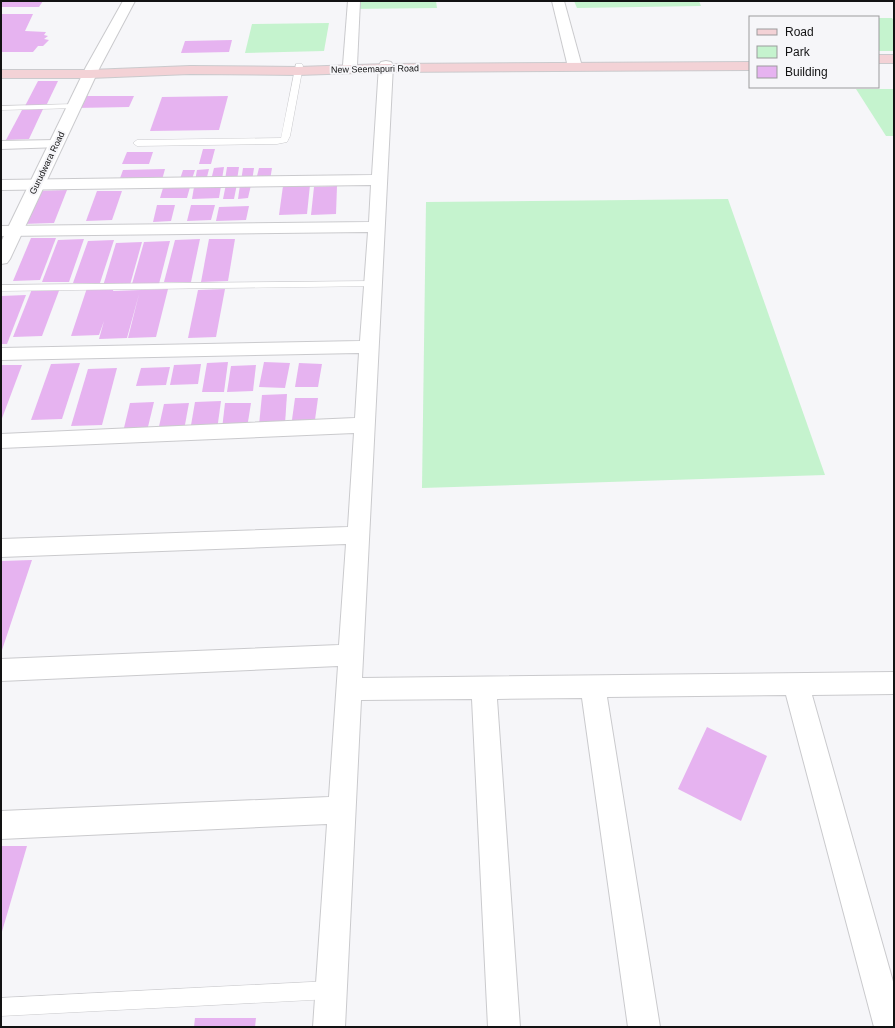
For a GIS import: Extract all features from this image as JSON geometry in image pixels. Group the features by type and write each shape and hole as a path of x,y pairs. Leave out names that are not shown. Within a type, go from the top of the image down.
{"main road":[{"path":"879,60 894,59"},
{"name":"New Seemapuri Road","path":"298,68 350,65 386,67 749,61"},
{"path":"879,65 894,65"},
{"name":"New Seemapuri Road","path":"1,68 190,70 386,67 749,66"},
{"name":"New Seemapuri Road","path":"1,74 91,70"}],"street":[{"name":"Gurudwara Road","path":"1,259 8,231 37,184 91,70 129,1"},
{"path":"350,65 354,1"},
{"path":"558,1 574,63"},
{"path":"329,1027 386,67"},
{"path":"1,145 56,144"},
{"path":"1,185 379,180"},
{"path":"8,231 377,227"},
{"path":"1,354 370,347"},
{"path":"1,441 365,425"},
{"path":"1,548 358,535"},
{"path":"1,670 351,655"},
{"path":"350,690 894,683"},
{"path":"796,684 890,1027"},
{"path":"593,686 644,1027"},
{"path":"484,688 504,1027"},
{"path":"1,825 342,810"}],"lane":[{"path":"137,143 281,141 286,136 298,68"},
{"path":"1,108 74,106"},
{"path":"1,288 373,284"},
{"path":"1,1008 331,990"}],"green space":[{"path":"352,1 436,1 437,8 351,9"},
{"path":"574,1 699,1 701,6 577,8"},
{"path":"879,18 892,18 894,21 894,51 879,51"},
{"path":"329,23 324,51 245,53 252,24"},
{"path":"856,89 894,89 894,136 886,136"},
{"path":"728,199 825,475 422,488 426,202"}],"building":[{"path":"1,1 43,1 39,7 1,7"},
{"path":"1,14 33,14 25,31 46,32 44,35 48,36 44,39 49,40 43,46 38,46 33,52 1,52"},
{"path":"232,40 229,52 181,53 185,41"},
{"path":"38,81 58,81 46,106 25,106"},
{"path":"82,96 134,96 129,107 76,108"},
{"path":"228,96 219,130 150,131 162,97"},
{"path":"43,109 29,139 6,140 22,110"},
{"path":"203,149 215,149 211,164 199,164"},
{"path":"127,152 153,152 149,164 122,164"},
{"path":"224,167 222,179 211,180 214,168"},
{"path":"227,167 239,167 237,180 225,180"},
{"path":"243,168 254,168 252,181 241,181"},
{"path":"259,168 272,168 270,180 256,180"},
{"path":"165,169 162,180 119,181 123,170"},
{"path":"209,169 206,181 195,181 197,170"},
{"path":"183,170 195,170 191,182 179,182"},
{"path":"226,184 237,184 234,199 223,199"},
{"path":"240,185 251,185 248,198 238,199"},
{"path":"310,185 307,214 279,215 283,186"},
{"path":"221,186 219,198 192,199 194,187"},
{"path":"337,186 336,214 311,215 314,187"},
{"path":"190,187 187,198 160,198 163,188"},
{"path":"67,190 54,223 22,224 36,191"},
{"path":"97,191 122,191 112,220 86,221"},
{"path":"157,205 175,205 171,221 153,222"},
{"path":"191,205 215,205 211,220 187,221"},
{"path":"249,206 246,220 216,221 219,207"},
{"path":"31,238 56,238 40,280 13,281"},
{"path":"84,239 69,282 42,282 58,240"},
{"path":"200,239 191,282 164,282 175,240"},
{"path":"209,239 235,239 228,281 201,282"},
{"path":"114,240 100,283 73,283 88,241"},
{"path":"170,241 159,284 132,284 144,242"},
{"path":"142,242 130,285 103,286 116,243"},
{"path":"60,288 42,336 13,337 32,289"},
{"path":"87,288 114,288 113,291 168,289 156,337 128,338 139,294 127,338 99,339 104,321 99,335 71,336"},
{"path":"225,289 216,337 188,338 198,290"},
{"path":"26,295 7,344 1,344 1,296"},
{"path":"228,362 224,392 202,392 207,363"},
{"path":"264,362 290,363 285,388 259,387"},
{"path":"80,363 62,419 31,420 51,364"},
{"path":"299,363 322,364 318,387 295,387"},
{"path":"201,364 198,384 170,385 174,365"},
{"path":"1,365 22,365 1,421"},
{"path":"256,365 253,391 227,392 231,366"},
{"path":"170,367 166,385 136,386 141,368"},
{"path":"117,368 102,425 71,426 88,369"},
{"path":"287,394 285,424 259,425 262,395"},
{"path":"295,398 318,398 314,427 291,427"},
{"path":"221,401 217,430 190,431 195,402"},
{"path":"154,402 147,431 123,432 130,403"},
{"path":"189,403 184,430 158,431 164,404"},
{"path":"225,403 251,403 247,428 222,429"},
{"path":"32,560 1,653 1,561"},
{"path":"707,727 767,756 741,821 678,789"},
{"path":"1,846 27,846 1,935"},
{"path":"195,1018 256,1018 255,1027 194,1027"}]}
